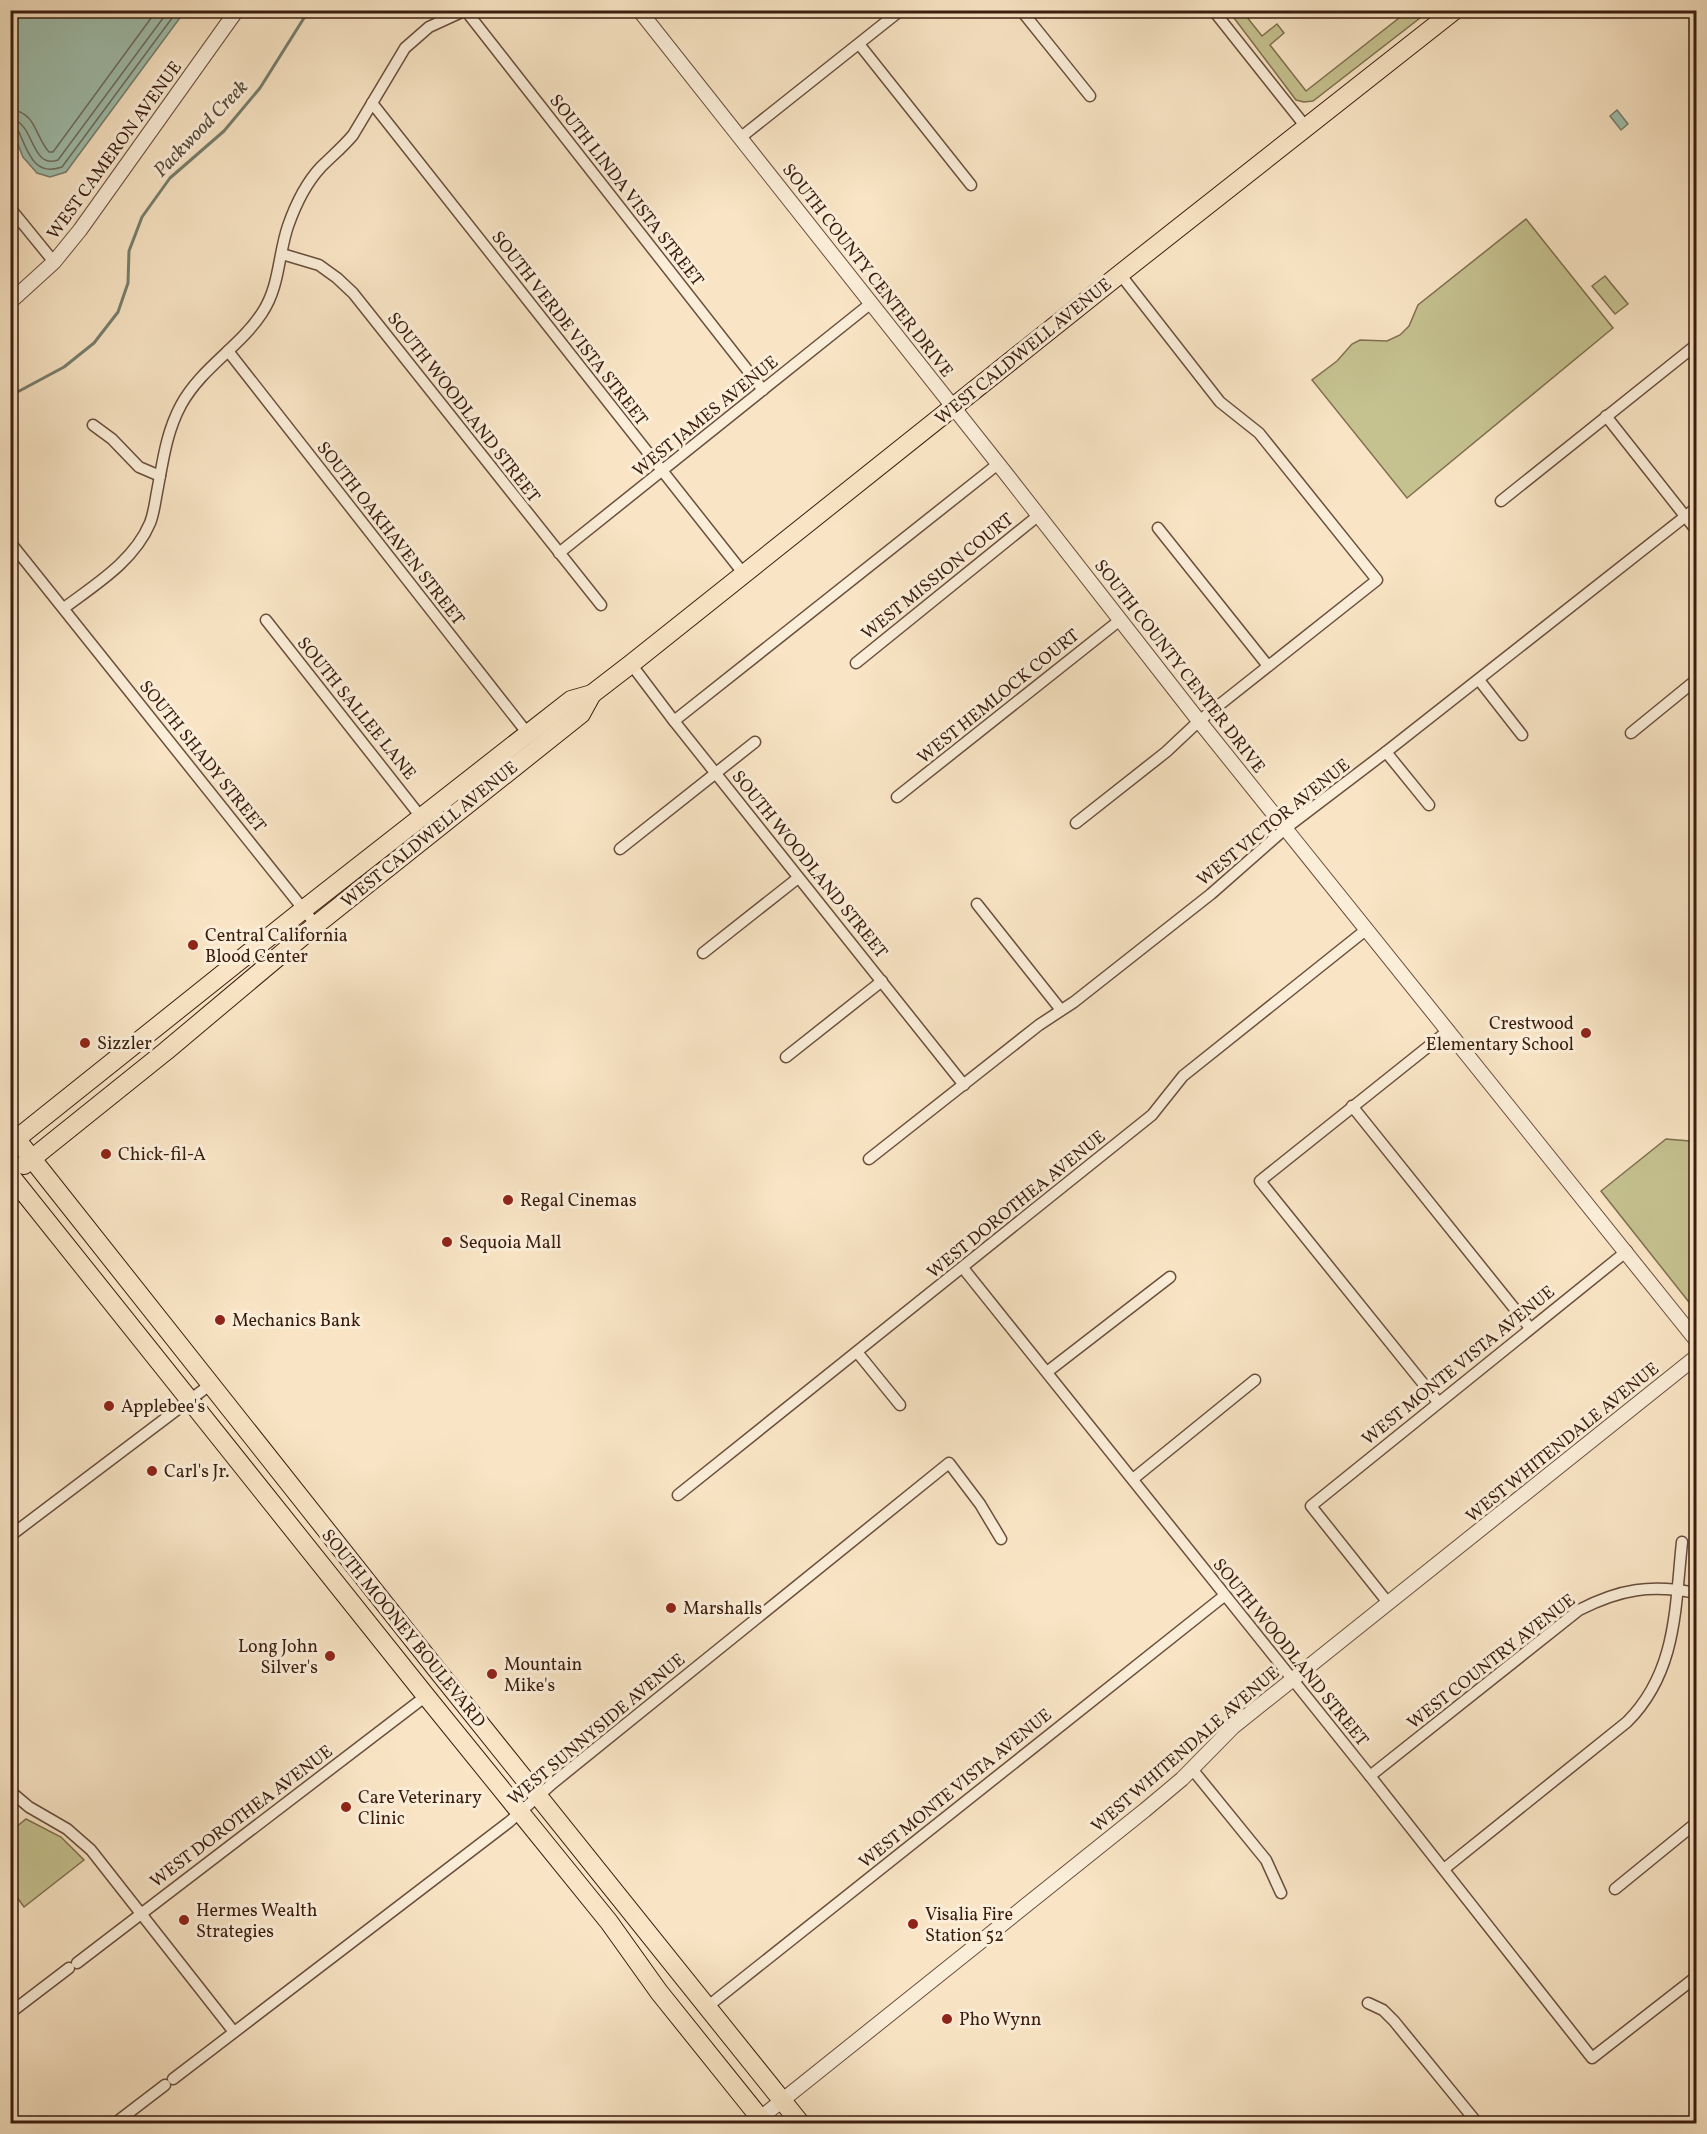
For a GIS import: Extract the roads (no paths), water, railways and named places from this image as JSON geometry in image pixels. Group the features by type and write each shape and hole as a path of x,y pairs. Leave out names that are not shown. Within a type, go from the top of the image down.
{"main road":[{"name":"WEST CALDWELL AVENUE","path":"13,1138 571,700 592,694 631,664 1455,10"},
{"name":"WEST CALDWELL AVENUE","path":"11,1176 166,1052 316,925 581,714 592,694"},
{"path":"454,815 468,794 527,747 531,742 528,734"},
{"name":"SOUTH MOONEY BOULEVARD","path":"13,1138 32,1158 801,2124"},
{"name":"SOUTH MOONEY BOULEVARD","path":"11,1176 609,1923 760,2122"}],"street":[{"name":"WEST CAMERON AVENUE","path":"10,302 54,262 80,230 237,10"},
{"name":"SOUTH COUNTY CENTER DRIVE","path":"639,10 954,407 1199,721 1627,1251 1696,1340"},
{"path":"740,138 901,10"},
{"path":"1021,10 1090,96"},
{"path":"1212,10 1306,127"},
{"path":"64,608 121,564 134,550 151,521 170,427 183,402 196,384 245,336 264,311 276,283 287,229 296,207 320,169 353,135 398,58 415,38 429,27 466,11"},
{"name":"SOUTH LINDA VISTA STREET","path":"466,11 763,390"},
{"path":"859,44 971,185"},
{"name":"SOUTH VERDE VISTA STREET","path":"372,103 743,573"},
{"path":"10,208 54,262"},
{"name":"SOUTH WOODLAND STREET","path":"282,254 319,265 353,293 601,606"},
{"path":"1076,823 1166,752 1199,721 1377,580 1259,433 1220,402 1120,274"},
{"name":"WEST JAMES AVENUE","path":"559,553 870,304"},
{"path":"1501,501 1696,345"},
{"name":"SOUTH OAKHAVEN STREET","path":"228,351 528,734"},
{"path":"1606,416 1696,530"},
{"path":"93,425 112,439 139,467 160,476"},
{"path":"674,721 998,464"},
{"name":"WEST VICTOR AVENUE","path":"868,1159 1074,1002 1211,894 1286,828 1479,680 1696,508"},
{"name":"WEST MISSION COURT","path":"856,663 1039,515"},
{"path":"1158,528 1268,666"},
{"name":"SOUTH SHADY STREET","path":"10,542 316,925"},
{"name":"SOUTH SALLEE LANE","path":"266,620 421,817"},
{"name":"WEST HEMLOCK COURT","path":"897,797 1120,620"},
{"name":"SOUTH WOODLAND STREET","path":"631,664 964,1085"},
{"path":"1479,680 1522,735"},
{"path":"1631,733 1696,680"},
{"path":"620,849 755,742"},
{"path":"1386,752 1429,805"},
{"path":"704,953 798,878"},
{"path":"977,904 1061,1010"},
{"name":"WEST DOROTHEA AVENUE","path":"678,1495 963,1269 1152,1115 1183,1076 1367,930"},
{"path":"786,1057 882,981"},
{"path":"1438,1402 1260,1181 1449,1030"},
{"path":"1352,1106 1530,1328"},
{"name":"WEST MONTE VISTA AVENUE","path":"1389,1604 1311,1506 1627,1251"},
{"name":"SOUTH WOODLAND STREET","path":"963,1269 1370,1776 1592,2058 1696,1977"},
{"path":"1047,1372 1170,1277"},
{"path":"857,1352 900,1405"},
{"name":"WEST WHITENDALE AVENUE","path":"760,2122 782,2101 1137,1817 1192,1769 1233,1727 1696,1357"},
{"path":"1133,1479 1255,1380"},
{"path":"10,1536 211,1384"},
{"name":"WEST SUNNYSIDE AVENUE","path":"114,2124 520,1813 949,1463 980,1504 1001,1539"},
{"path":"1444,1869 1627,1722 1640,1709 1650,1694 1667,1656 1682,1542"},
{"path":"1677,1589 1696,1593"},
{"name":"WEST COUNTRY AVENUE","path":"1370,1776 1579,1610 1601,1599 1631,1590 1677,1589"},
{"name":"WEST MONTE VISTA AVENUE","path":"707,2007 1224,1596"},
{"name":"WEST DOROTHEA AVENUE","path":"10,2013 426,1696"},
{"path":"1192,1769 1266,1860 1281,1893"},
{"path":"10,1791 29,1807 67,1829 91,1850 234,2032"},
{"path":"1615,1889 1696,1823"},
{"path":"1368,2003 1383,2010 1394,2021 1478,2124"}],"water":[{"path":"10,11 185,11 66,172 50,177 37,173 23,157 11,127"},
{"path":"1617,110 1628,124 1621,130 1610,116"}],"waterway":[{"name":"Packwood Creek","path":"10,396 64,367 94,343 118,312 128,283 129,251 142,217 170,178 224,131 260,88 309,10"}],"place":[{"name":"Central California Blood Center","path":"193,945"},
{"name":"Crestwood Elementary School","path":"1586,1033"},
{"name":"Sizzler","path":"85,1043"},
{"name":"Chick-fil-A","path":"106,1154"},
{"name":"Regal Cinemas","path":"508,1200"},
{"name":"Sequoia Mall","path":"447,1242"},
{"name":"Mechanics Bank","path":"220,1320"},
{"name":"Applebee's","path":"109,1406"},
{"name":"Carl's Jr.","path":"152,1471"},
{"name":"Marshalls","path":"671,1608"},
{"name":"Long John Silver's","path":"330,1656"},
{"name":"Mountain Mike's","path":"492,1674"},
{"name":"Care Veterinary Clinic","path":"346,1807"},
{"name":"Hermes Wealth Strategies","path":"184,1920"},
{"name":"Visalia Fire Station 52","path":"913,1924"},
{"name":"Pho Wynn","path":"947,2019"}]}
